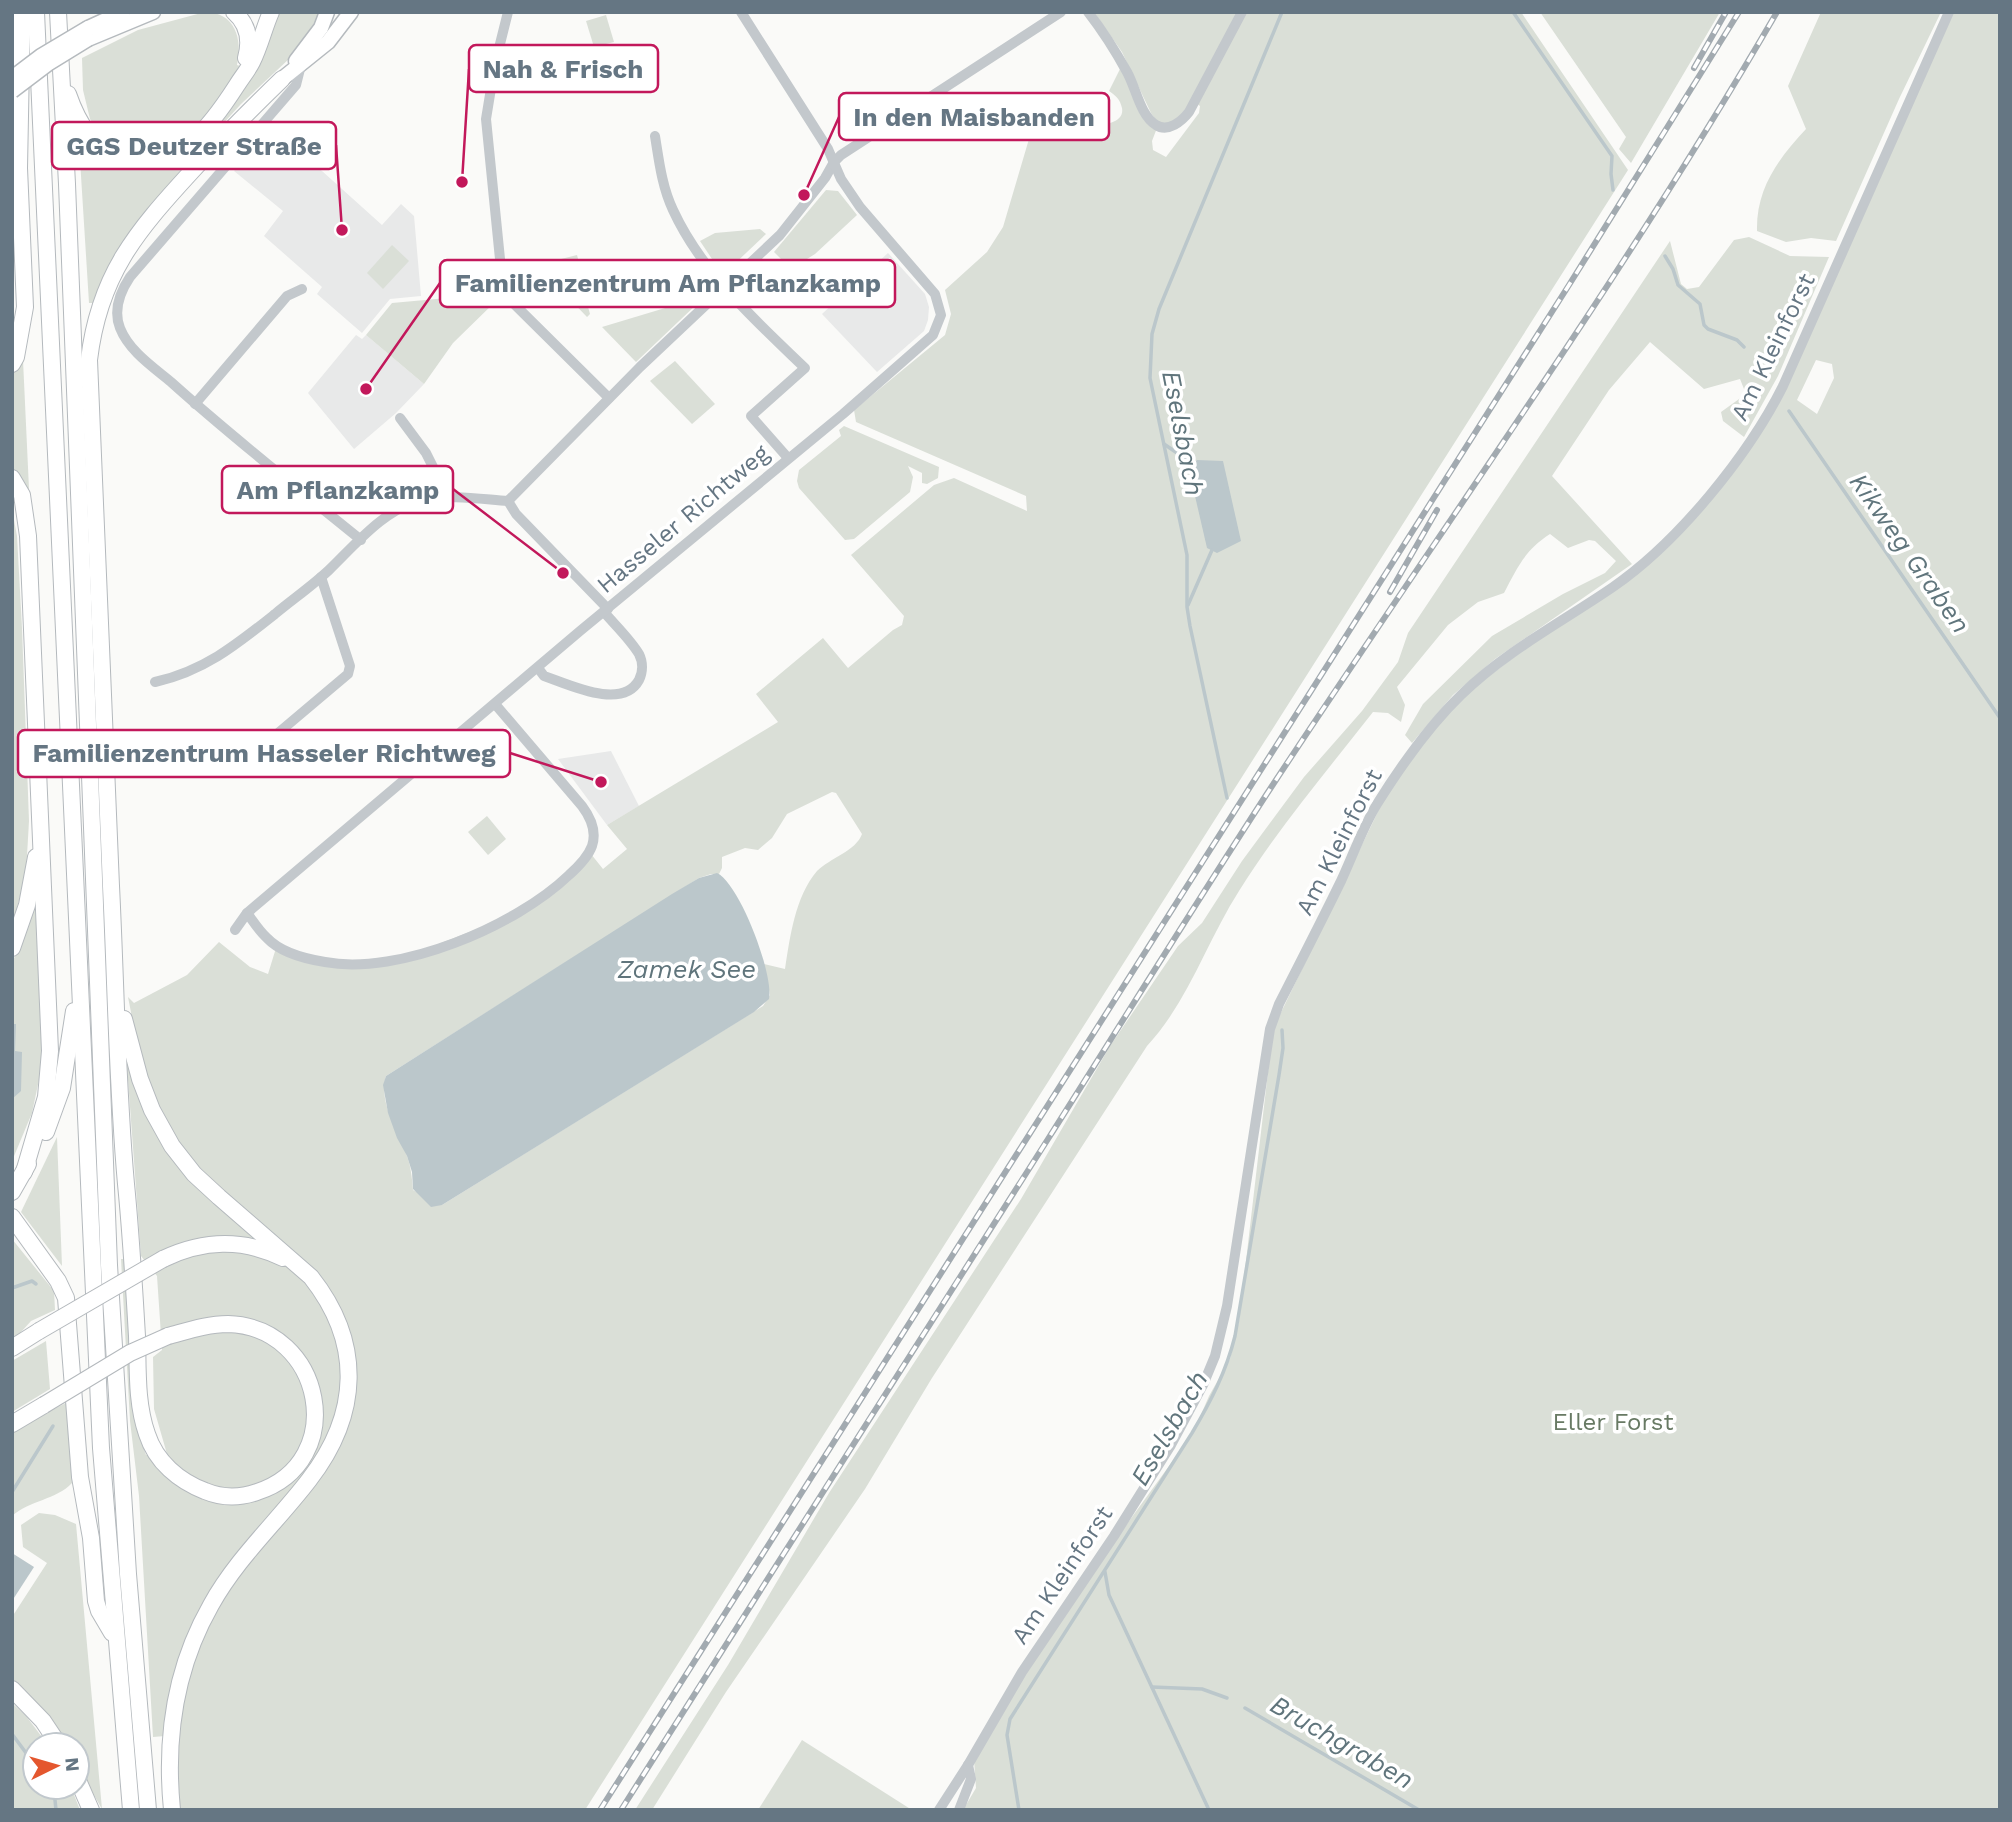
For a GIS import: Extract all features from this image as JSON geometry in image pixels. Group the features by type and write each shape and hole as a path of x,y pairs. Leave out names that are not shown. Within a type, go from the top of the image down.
{"highway":[{"path":"12,364 19,345 25,307 19,167 22,12"},
{"path":"36,12 101,1448 131,1810"},
{"path":"58,12 109,1265 122,1506 148,1810"},
{"path":"234,12 244,23 249,44 238,83"},
{"path":"62,74 76,117 90,136 118,157 139,162 157,160 176,153 194,141 212,123 252,62 271,12"},
{"path":"12,1424 130,1353 168,1336 200,1327 226,1324 252,1327 272,1336 288,1347 303,1366 313,1391 316,1414 311,1440 298,1463 283,1479 266,1489 236,1497 212,1494 175,1475 157,1454 147,1437 140,1403 133,1261 121,1127 89,360 91,339 101,300 138,232 232,126 289,82"},
{"path":"70,309 89,360"},
{"path":"12,478 22,495 27,525 41,813 49,1074 41,1118 24,1172"},
{"path":"12,948 27,905 37,854 41,813"},
{"path":"116,982 140,1079 152,1110 173,1146 194,1174 311,1277 325,1295 338,1320 348,1353 350,1379 345,1413 332,1444 309,1480 254,1542 227,1578 193,1643 181,1677 172,1717 169,1766 172,1810"},
{"path":"12,1192 42,1140 56,1108 79,988"},
{"path":"12,1217 58,1281 69,1310 80,1476 91,1538 96,1601 116,1639"},
{"path":"12,1348 181,1250 223,1242 245,1244 266,1250 294,1264"},
{"path":"12,1689 50,1731"}],"main road":[{"path":"12,91 122,12"},
{"path":"12,78 41,55 88,34 153,12"},
{"path":"289,82 321,28 327,12"},
{"path":"302,57 338,32 351,12"}],"street":[{"path":"508,12 495,64 486,119 503,289 509,299 609,398"},
{"path":"741,12 834,162"},
{"path":"155,682 180,676 226,653 321,577 400,508 421,500 448,498 508,501 609,398 780,235 825,178 834,162 1061,12"},
{"path":"1088,12 1126,70 1147,116 1157,125 1164,127 1176,125 1189,113 1242,12"},
{"name":"Am Kleinforst","path":"939,1810 1022,1672 1171,1445 1203,1385 1215,1356 1227,1306 1270,1029 1279,1004 1376,805 1408,756 1433,724 1463,693 1519,648 1615,585 1686,525 1738,457 1763,422 1783,386 1949,12"},
{"path":"289,82 130,277 119,298 117,309 120,328 136,351 195,404 361,540"},
{"path":"655,136 660,173 672,209 723,287"},
{"name":"Hasseler Richtweg","path":"235,930 247,913 933,335 940,323 941,307 935,293 860,207 841,179 834,162"},
{"name":"Hasseler Richtweg","path":"723,287 805,368 751,416 788,458"},
{"path":"195,404 287,296 302,289"},
{"path":"400,418 426,453 448,498"},
{"path":"508,501 516,514 606,611"},
{"path":"271,738 348,674 350,666 321,577"},
{"name":"Hasseler Richtweg","path":"538,668 544,676 600,694 618,694 634,686 641,674 641,658 606,611"},
{"path":"247,913 268,940 302,957 327,963 376,963 415,955 478,932 532,906 556,887 591,849 593,825 582,806 495,704"},
{"name":"Am Kleinforst","path":"959,1810 971,1779 968,1765"}],"shaded area":[{"path":"272,126 382,225 401,204 414,216 421,296 390,299 362,333 317,294 322,287 264,236 283,211 234,171"},
{"path":"888,253 925,294 929,307 928,320 924,331 877,372 822,314"},
{"path":"356,335 362,339 366,335 424,384 396,413 354,449 308,393"},
{"path":"611,751 639,806 607,825 558,759"}],"green space":[{"path":"205,12 215,13 230,22 237,37 237,65 240,66 200,128 161,154 127,153 111,144 90,119 83,90 82,58 138,30"},
{"path":"277,12 320,12 308,35 290,58 241,104 200,149 94,303 89,303 78,128 106,155 182,156"},
{"path":"1094,12 1240,12 1194,101 1172,124 1158,123 1151,113 1122,52"},
{"path":"1243,12 1521,12 1628,170 585,1810 179,1810 177,1735 153,1737 139,1496 130,1421 121,1259 126,1259 134,1419 146,1455 167,1454 154,1409 153,1357 162,1350 157,1276 141,1256 127,1066 140,1058 128,997 134,1003 187,975 219,942 250,967 268,974 276,948 316,962 387,964 534,907 591,854 603,869 627,849 607,825 778,722 756,694 823,638 848,668 902,625 904,616 851,555 934,485 954,478 1027,511 1026,496 856,422 854,410 945,335 951,314 945,290 987,252 1003,227 1034,122 1086,126 1113,122 1120,117 1122,108 1117,98 1109,91 1120,69 1157,128 1152,141 1153,150 1166,157 1199,113 1200,106 1196,103","holes":["832,792 836,793 862,834 849,850 822,866 803,893 785,969 764,964 770,995 763,1006 442,1205 413,1190 408,1160 387,1106 384,1086 386,1076 699,878 719,874 722,857 745,848 758,850 772,838 787,814"]},
{"path":"1540,12 1720,12 1631,163 1619,149 1626,137"},
{"path":"1821,12 1941,12 1836,241 1811,238 1786,242 1757,231 1760,201 1778,163 1806,129 1788,86"},
{"name":"Eller Forst","path":"1952,12 2000,12 2000,1810 963,1810 976,1788 974,1760 1025,1674 1100,1561 1193,1433 1209,1396 1230,1359 1239,1321 1273,1029 1387,793 1410,756 1464,695 1687,527 1765,423","holes":["1816,360 1832,364 1834,378 1817,414 1797,400"]},
{"path":"606,15 614,42 594,47 586,21"},
{"path":"826,190 838,191 857,215 815,254 791,269 774,252"},
{"path":"760,229 766,234 726,272 720,271 700,241 715,233"},
{"path":"1749,237 1790,256 1829,257 1778,376 1744,437 1723,421 1721,412 1746,394 1740,379 1704,389 1650,342 1609,390 1552,476 1632,564 1495,659 1453,695 1412,743 1405,735 1423,704 1492,636 1563,594 1605,573 1616,561 1595,541 1589,540 1568,548 1550,534 1528,553 1504,593 1478,602 1448,625 1397,687 1405,705 1401,722 1388,713 1373,712 1254,867 1174,1010 1147,1046 932,1378 865,1489 726,1692 652,1810 635,1810 728,1665 829,1493 1021,1199 1110,1046 1178,946 1202,923 1242,861 1304,777 1362,711 1398,662 1408,633 1670,241 1681,284 1687,289 1699,287 1734,240"},
{"path":"392,245 409,261 383,289 367,273"},
{"path":"577,255 582,274 579,275 590,314 587,317 537,265"},
{"path":"491,294 497,300 453,343 424,384 366,335 392,303"},
{"path":"695,299 699,302 636,362 602,327"},
{"path":"19,360 23,360 29,489 26,489 12,468 12,375"},
{"path":"675,361 715,404 692,424 650,381"},
{"path":"844,426 939,467 938,478 927,484 922,483 922,473 908,466 913,477 910,492 854,539 845,540 799,488 797,481 799,470 841,436 839,430"},
{"path":"12,509 17,536 29,821 26,873 12,927"},
{"path":"487,816 506,839 488,855 468,832"},
{"path":"35,901 42,1047 40,1075 32,1113 12,1161 12,964"},
{"path":"57,1137 62,1266 21,1212"},
{"path":"12,1239 54,1291 55,1310 31,1321 12,1342"},
{"path":"46,1341 50,1389 12,1412 12,1361"},
{"path":"68,1402 72,1483 66,1489 27,1506 12,1516 12,1432"},
{"path":"39,1513 55,1515 76,1524 102,1809 91,1790 91,1731 53,1731 12,1683 12,1617 47,1563 23,1547 21,1525"},
{"path":"12,1703 37,1731 21,1731 21,1801 76,1801 80,1810 12,1810"},
{"path":"802,1740 912,1810 758,1810"}],"water":[{"path":"1197,460 1223,461 1241,541 1217,553 1207,548 1189,470"},
{"name":"Zamek See","path":"717,873 736,894 754,931 766,971 769,999 754,1012 442,1205 431,1207 413,1189 407,1156 388,1113 383,1085 386,1076 672,894 699,878"},
{"path":"12,1016 16,1024 15,1051 22,1052 21,1091 12,1099"},
{"path":"12,1553 34,1567 12,1601"}],"waterway":[{"name":"Eselsbach","path":"1227,798 1190,626 1187,607 1187,555 1150,378 1152,334 1159,309 1282,12"},
{"name":"Kikweg Graben","path":"1513,12 1612,156 1613,190"},
{"name":"Kikweg Graben","path":"1665,256 1678,285 1700,304 1704,325 1737,340 1744,347"},
{"name":"Kikweg Graben","path":"1789,411 2000,718"},
{"path":"1164,444 1193,464"},
{"path":"1188,605 1212,550"},
{"path":"12,636 12,665"},
{"name":"Eselsbach","path":"1019,1810 1007,1735 1010,1719 1192,1433 1212,1398 1227,1362 1235,1336 1279,1075 1283,1048 1282,1030"},
{"path":"12,1288 32,1281 36,1284"},
{"path":"12,1492 53,1426"},
{"path":"1105,1572 1109,1595 1209,1810"},
{"name":"Bruchgraben","path":"1152,1687 1202,1689 1227,1698"},
{"name":"Bruchgraben","path":"1245,1708 1419,1810"},
{"path":"12,1734 21,1746"},
{"path":"55,1801 56,1810"}],"railway":[{"path":"1694,68 1726,12"},
{"path":"600,1810 1569,285 1739,12"},
{"path":"621,1810 1244,830 1594,306 1718,111 1777,12"},
{"path":"1390,592 1437,510"}],"place":[{"name":"Nah & Frisch","path":"462,182"},
{"name":"In den Maisbanden","path":"804,195"},
{"name":"GGS Deutzer Straße","path":"342,230"},
{"name":"Familienzentrum Am Pflanzkamp","path":"366,389"},
{"name":"Am Pflanzkamp","path":"563,573"},
{"name":"Familienzentrum Hasseler Richtweg","path":"601,782"}]}
